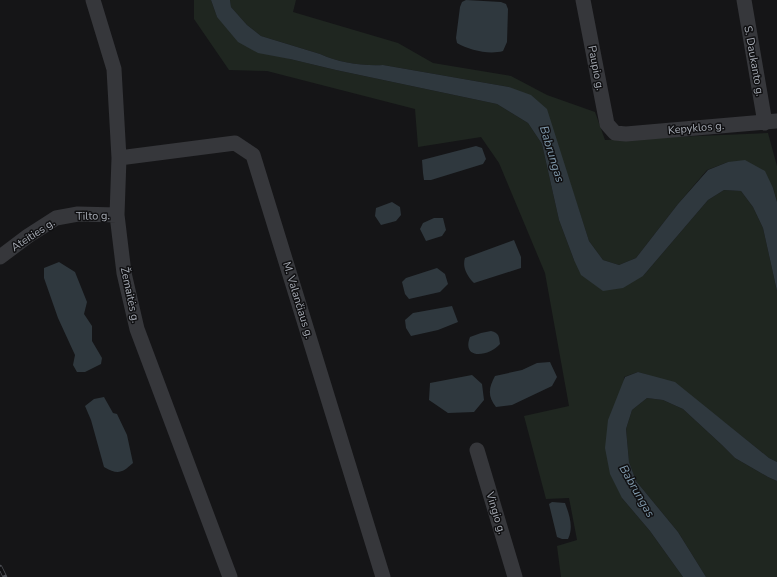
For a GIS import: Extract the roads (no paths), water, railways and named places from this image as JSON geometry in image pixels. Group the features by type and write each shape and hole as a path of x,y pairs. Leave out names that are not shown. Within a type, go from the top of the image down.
{"street":[{"name":"Žemaitės g.","path":"93,0 114,69 119,158 117,215 124,274 137,329 230,577"},
{"name":"Paupio g.","path":"582,0 607,124 615,133"},
{"name":"S. Daukanto g.","path":"744,0 771,122"},
{"name":"Kepyklos g.","path":"615,133 626,134 771,122"},
{"name":"M. Valančiaus g.","path":"119,158 235,143 253,155 383,577"},
{"name":"Tilto g.","path":"68,216 78,214 117,215"},
{"name":"Ateities g.","path":"0,257 28,236 56,218 68,216"},
{"name":"Vingio g.","path":"477,450 515,577"}],"water":[{"name":"Babrungas","path":"211,0 230,0 231,7 247,25 261,36 335,60 367,65 383,65 509,87 531,95 547,109 589,241 603,260 619,265 636,258 678,204 708,170 728,162 745,160 765,171 773,188 777,202 777,291 763,228 753,207 741,191 724,190 708,200 643,276 623,288 603,291 581,275 574,260 559,220 542,144 528,123 497,104 258,53 238,42 217,17"},
{"path":"466,0 501,2 506,4 508,9 507,42 503,51 479,51 467,48 457,43 456,38 460,7 462,2"},
{"path":"476,146 482,148 486,159 483,164 431,180 424,180 422,160"},
{"path":"392,202 400,207 401,215 396,221 381,225 375,216 376,208"},
{"path":"434,218 443,218 446,230 442,236 426,241 420,229 423,223"},
{"path":"514,240 521,257 521,268 474,283 466,271 464,265 465,258"},
{"path":"59,262 75,272 87,302 84,314 92,326 92,341 102,358 101,364 85,372 77,372 73,365 75,355 58,318 44,278 44,268"},
{"path":"437,268 445,274 448,284 440,292 409,299 405,294 402,282 406,278"},
{"path":"452,306 458,322 438,330 411,336 406,328 405,320 413,313"},
{"path":"491,331 497,334 500,344 484,353 473,353 469,350 468,345 470,337"},
{"path":"550,362 557,377 552,386 512,405 496,407 490,395 491,384 495,376 522,370 537,363"},
{"name":"Babrungas","path":"638,372 675,382 769,458 777,462 777,481 735,458 683,409 663,400 647,398 632,410 626,429 629,462 636,481 678,532 706,577 683,577 650,531 622,498 610,474 605,448 608,420 625,377"},
{"path":"472,375 482,384 484,400 474,412 448,413 429,400 430,383"},
{"path":"104,397 113,413 117,414 127,435 133,463 120,472 104,467 91,420 85,406 94,399"},
{"path":"552,502 565,503 571,525 568,539 557,537 549,504"}],"railway":[{"path":"0,567 5,577"}]}
